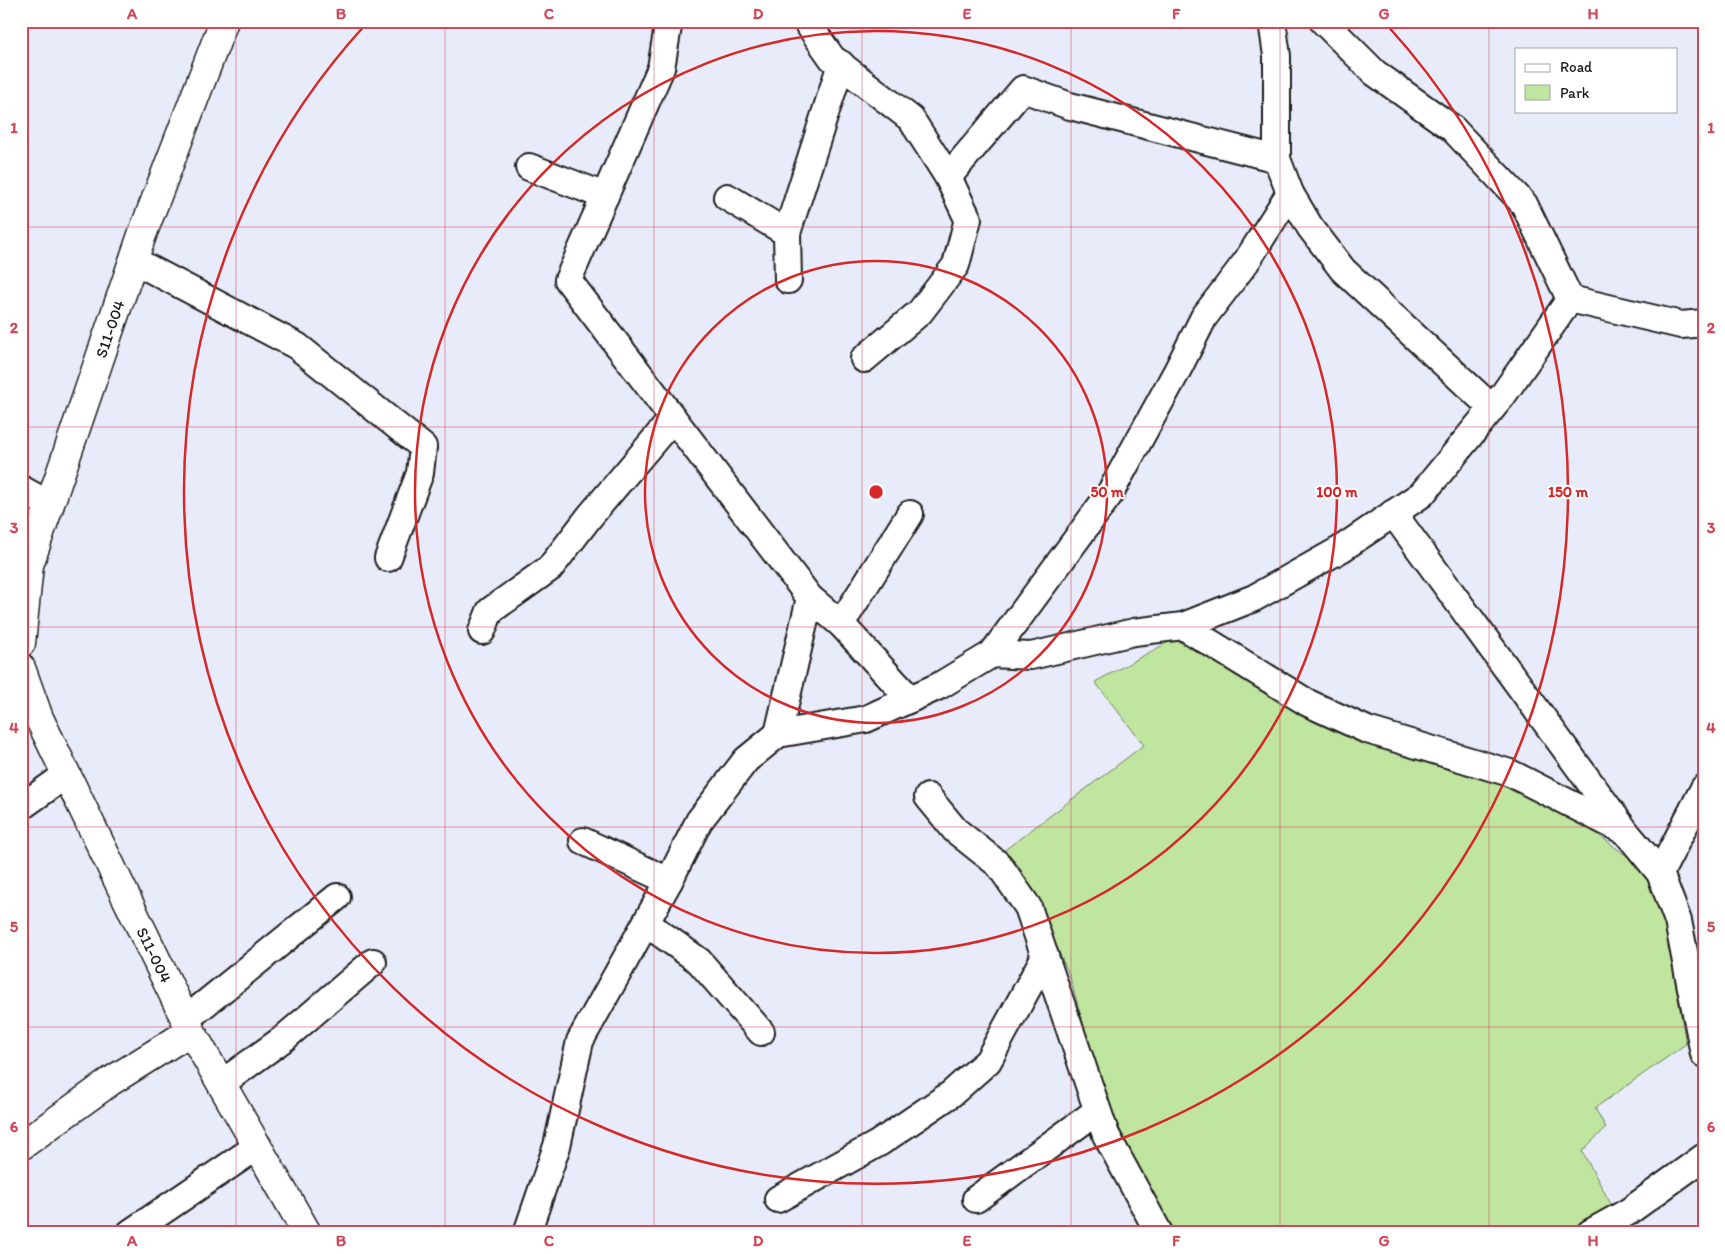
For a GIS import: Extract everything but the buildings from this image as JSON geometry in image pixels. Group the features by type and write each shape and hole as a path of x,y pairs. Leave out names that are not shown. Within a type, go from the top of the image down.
{"street":[{"name":"S11-004","path":"21,643 29,565 134,260 224,21"},
{"path":"669,21 661,68 568,280 810,598 841,624 910,699"},
{"path":"1322,21 1375,73 1452,128 1524,204 1570,299"},
{"path":"1273,22 1277,56 1276,159 1290,193 1310,227 1343,270 1492,408"},
{"path":"813,25 832,58 911,119 948,177 968,219 956,265 920,312 864,359"},
{"path":"788,280 786,233 841,64"},
{"path":"948,177 1023,89 1070,106 1276,159"},
{"path":"530,167 605,196"},
{"path":"527,1233 557,1146 580,1042 669,881 699,821 746,760 778,734 866,719 939,686 992,654 1109,495 1177,372 1204,316 1246,262 1290,193"},
{"path":"727,198 786,233"},
{"path":"134,260 296,346 423,447 420,473 388,558"},
{"path":"1570,299 1681,325 1704,323"},
{"path":"992,654 1031,656 1134,632 1183,626 1254,598 1341,549 1422,494 1492,408 1570,299"},
{"path":"482,631 490,611 550,568 590,516 673,418"},
{"path":"21,489 50,505"},
{"path":"1393,513 1626,832 1660,873 1678,921 1700,1009 1704,1054"},
{"path":"841,624 910,514"},
{"path":"778,734 810,598"},
{"path":"1183,626 1308,703 1367,730 1510,773 1626,832"},
{"name":"S11-004","path":"21,668 39,718 188,1025 307,1233"},
{"path":"21,807 66,774"},
{"path":"1660,873 1704,788"},
{"path":"928,797 954,830 999,866 1028,907 1106,1135 1159,1233"},
{"path":"583,842 669,881"},
{"path":"21,1146 188,1025 336,897"},
{"path":"646,923 698,962 761,1032"},
{"path":"778,1199 879,1143 951,1094 988,1061 1045,956"},
{"path":"222,1083 282,1039 373,962"},
{"path":"976,1199 1097,1111"},
{"path":"130,1233 258,1146"},
{"path":"1590,1233 1628,1212 1704,1157"}],"green space":[{"path":"1174,639 1339,733 1498,782 1566,811 1627,856 1660,895 1686,1044 1595,1108 1606,1128 1582,1151 1612,1206 1575,1233 1175,1233 1140,1174 1101,1087 1069,974 1019,866 1002,852 1144,745 1095,682"}]}
